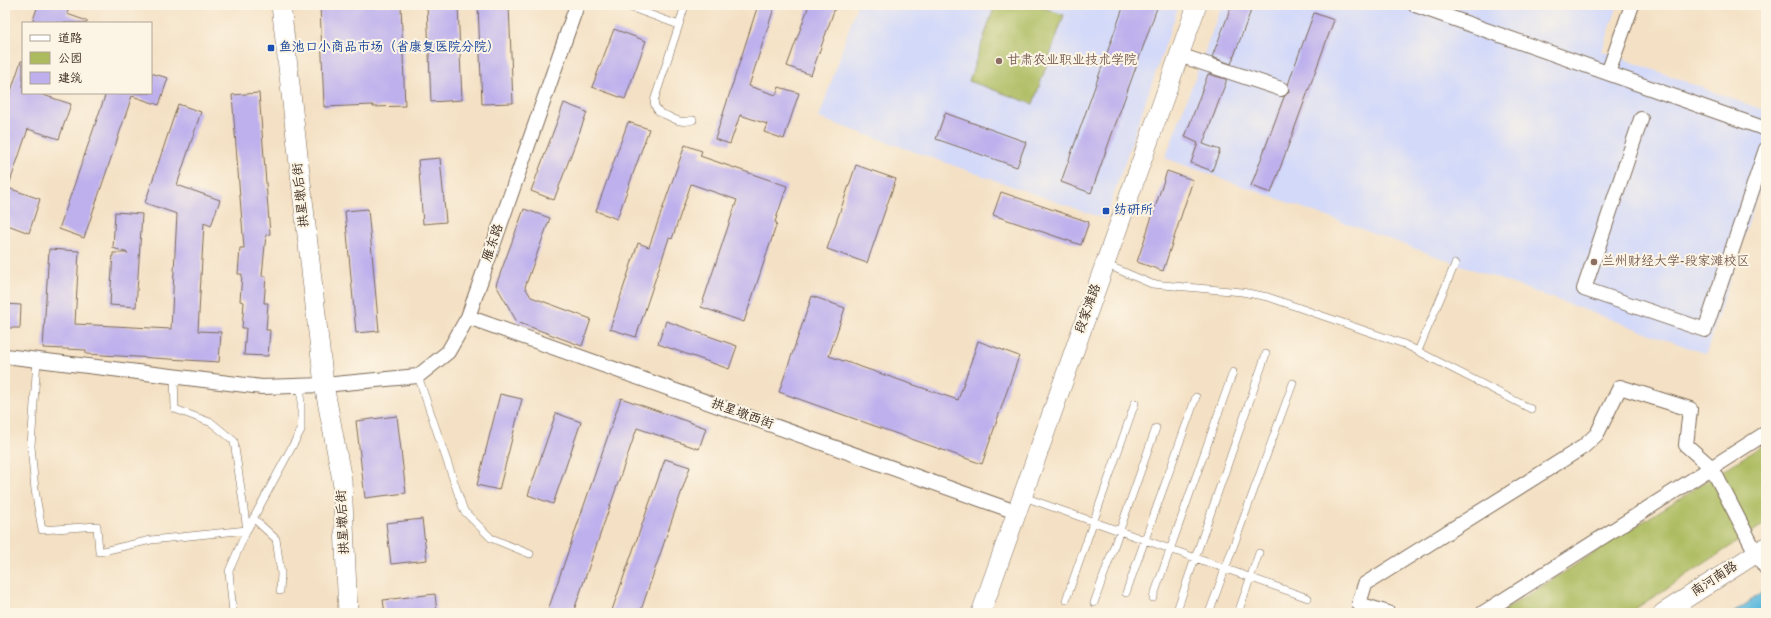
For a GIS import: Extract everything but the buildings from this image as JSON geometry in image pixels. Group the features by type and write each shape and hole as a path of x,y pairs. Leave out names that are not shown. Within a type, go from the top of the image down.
{"street":[{"name":"拱星墩后街","path":"280,5 324,384 342,480 348,613"},
{"name":"雁东路","path":"418,376 448,352 468,317 577,5"},
{"name":"段家滩路","path":"981,613 1197,5"},
{"path":"1415,5 1766,129"},
{"path":"1608,73 1632,5"},
{"path":"1179,55 1281,89"},
{"path":"1641,119 1584,289 1705,330 1766,149"},
{"name":"拱星墩西街","path":"468,317 1019,504"},
{"path":"5,356 262,387 301,386 418,376"},
{"path":"1388,613 1359,604 1365,584 1583,447 1597,434 1620,387 1690,409 1686,445 1712,468 1763,556"},
{"path":"1483,613 1766,433"},
{"name":"南河南路","path":"1663,613 1763,556"}],"lane":[{"path":"624,5 679,25"},
{"path":"685,5 654,105 659,113 673,120 686,122 692,120"},
{"path":"1105,263 1152,284 1242,292 1268,297 1404,344 1531,409"},
{"path":"1418,351 1455,264"},
{"path":"1176,613 1266,354"},
{"path":"37,360 31,446 35,490 42,530 97,526 99,552 151,540 247,530"},
{"path":"1153,598 1233,372"},
{"path":"174,376 175,409 212,422 234,441 247,530"},
{"path":"418,376 464,511 490,538 530,554"},
{"path":"1208,613 1293,383"},
{"path":"233,613 229,571 253,518 301,430 301,386"},
{"path":"1126,593 1196,397"},
{"path":"1066,600 1135,403"},
{"path":"1094,603 1156,428"},
{"path":"1019,504 1093,522 1308,598"},
{"path":"253,518 276,539 282,574 280,591"},
{"path":"1238,613 1259,552"}],"shaded area":[{"name":"甘肃农业职业技术学院","path":"857,5 1179,5 1105,219 819,118"},
{"name":"兰州财经大学-段家滩校区","path":"1222,5 1618,5 1602,51 1766,111 1766,169 1706,354 1165,158"}],"green space":[{"path":"995,5 1036,5 1064,15 1033,104 969,81"},
{"path":"1766,443 1766,523 1629,613 1500,613"}],"water":[{"path":"1766,590 1766,613 1733,613"}],"place":[{"name":"鱼池口小商品市场（省康复医院分院）","path":"271,48"},
{"name":"甘肃农业职业技术学院","path":"999,61"},
{"name":"纺研所","path":"1106,211"},
{"name":"兰州财经大学-段家滩校区","path":"1594,262"}]}
